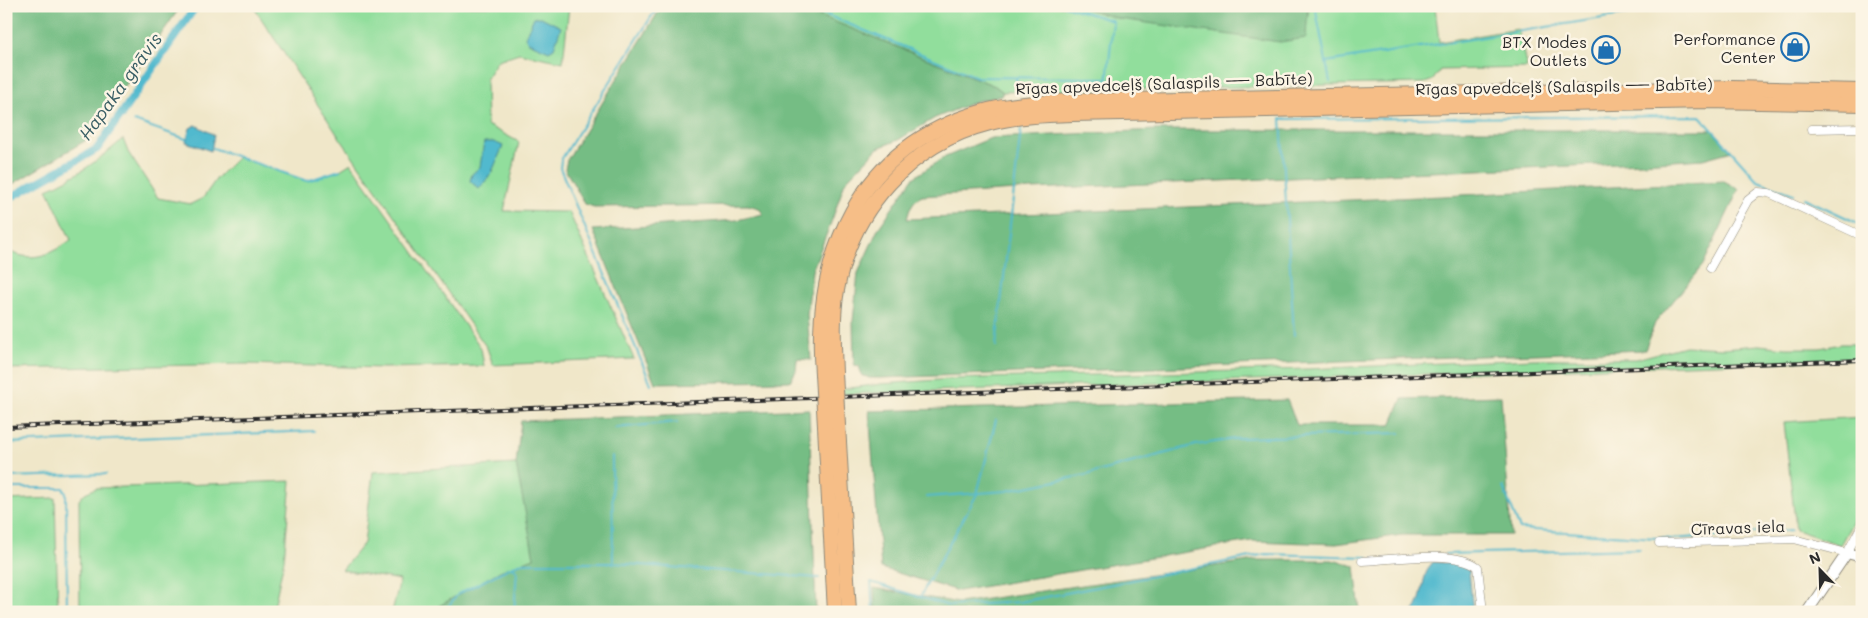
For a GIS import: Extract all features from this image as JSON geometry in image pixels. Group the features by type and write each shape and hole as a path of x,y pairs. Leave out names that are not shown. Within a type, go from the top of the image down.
{"highway":[{"name":"Rīgas apvedceļš (Salaspils — Babīte)","path":"835,612 828,373 834,333 837,291 846,254 862,221 883,191 912,161 942,142 977,127 1013,118 1050,115 1862,91"},
{"name":"Rīgas apvedceļš (Salaspils — Babīte)","path":"1731,94 1862,104"},
{"name":"Rīgas apvedceļš (Salaspils — Babīte)","path":"831,426 849,612"}],"street":[{"path":"1811,130 1862,128"},
{"path":"1710,268 1748,200 1758,192 1769,193 1862,236"},
{"path":"1807,612 1847,553 1862,525"},
{"name":"Cīravas iela","path":"1658,543 1794,539 1847,553"},
{"path":"1847,553 1862,557"},
{"path":"1362,561 1437,558 1466,559 1478,566 1483,612"}],"green space":[{"path":"6,6 181,6 88,139 6,188"},
{"path":"253,6 569,6 563,62 519,53 498,60 486,78 487,125 519,142 504,211 569,212 634,359 493,365 487,348 335,131"},
{"path":"662,6 795,6 995,86 1003,92 1001,96 977,101 935,118 898,140 878,148 845,182 812,271 807,315 811,360 797,359 796,371 790,381 655,383 593,230 737,220 763,214 759,208 748,205 594,207 585,204 565,169 567,160"},
{"path":"795,6 1077,6 1120,19 1308,18 1308,6 1435,6 1439,42 1518,29 1527,68 1440,70 1433,80 1425,83 1003,92 995,86"},
{"path":"1077,6 1308,6 1306,38 1280,42 1120,19"},
{"path":"1156,130 1713,130 1732,151 1703,159 1642,163 1032,189 922,196 912,205 907,219 1443,196 1724,181 1739,189 1703,265 1655,323 1645,350 880,378 869,378 862,375 859,366 854,365 853,321 858,273 878,229 913,178 943,158 991,138"},
{"path":"123,139 128,152 158,198 191,204 203,198 217,178 238,157 307,181 340,170 351,163 481,348 484,366 384,368 246,364 6,369 6,250 24,256 40,256 55,250 71,240 47,189 87,167"},
{"path":"1841,344 1862,344 1862,359 843,394 843,389 881,384 952,379 1308,369 1533,359 1636,359 1685,346 1723,348 1759,345 1786,348 1820,348"},
{"path":"1501,396 1511,535 1402,535 1336,544 1251,541 958,591 881,568 869,411 1287,400 1297,425 1391,425 1402,399"},
{"path":"809,409 816,612 436,612 439,606 500,571 534,558 516,464 521,421"},
{"path":"1862,417 1862,505 1840,545 1796,530 1784,422"},
{"path":"516,464 535,558 500,571 439,606 436,612 392,612 400,580 342,570 364,543 373,472"},
{"path":"291,481 284,560 273,612 80,612 79,500 85,493 96,488"},
{"path":"55,498 58,612 6,612 6,500"},
{"path":"1256,560 1332,560 1355,566 1360,612 875,612 874,588 959,603"}],"water":[{"path":"534,17 541,17 561,27 554,48 549,51 528,42 525,37"},
{"path":"196,125 214,135 211,151 186,142 190,128"},
{"path":"484,142 494,142 503,146 491,174 479,189 470,181 472,174 480,167"},
{"path":"1433,562 1462,564 1469,570 1473,612 1413,612 1420,600 1426,574"}],"waterway":[{"name":"Hapaka grāvis","path":"6,200 97,149 196,6"},
{"path":"651,384 560,168 561,160 658,6"},
{"path":"805,6 977,77 1107,78"},
{"path":"1065,6 1113,21 1107,83"},
{"path":"1315,6 1330,82"},
{"path":"1326,62 1679,6"},
{"path":"1016,78 1018,92"},
{"name":"Hapaka grāvis","path":"120,116 124,118"},
{"path":"1294,335 1281,119 1700,116 1758,181 1793,194"},
{"path":"134,121 186,139"},
{"path":"996,346 1021,129"},
{"path":"213,148 307,181 340,170"},
{"path":"1804,198 1862,225"},
{"path":"920,597 977,494 996,420"},
{"path":"615,428 677,422"},
{"path":"6,443 314,431"},
{"path":"926,497 1006,491 1086,475 1196,445 1241,438 1400,433"},
{"path":"612,456 613,563"},
{"path":"6,477 106,474"},
{"path":"1503,487 1520,529 1672,539 1791,530"},
{"path":"6,488 63,488 66,493 67,612"},
{"path":"1445,554 1640,549"},
{"path":"873,612 871,582 949,606 1020,602 1266,554 1368,557"},
{"path":"444,612 458,594 522,563 613,563 819,578"},
{"path":"512,567 517,570 514,612"}],"railway":[{"path":"6,427 1862,360"}],"place":[{"name":"Performance Center","path":"1795,47"},
{"name":"BTX Modes Outlets","path":"1606,50"}]}
